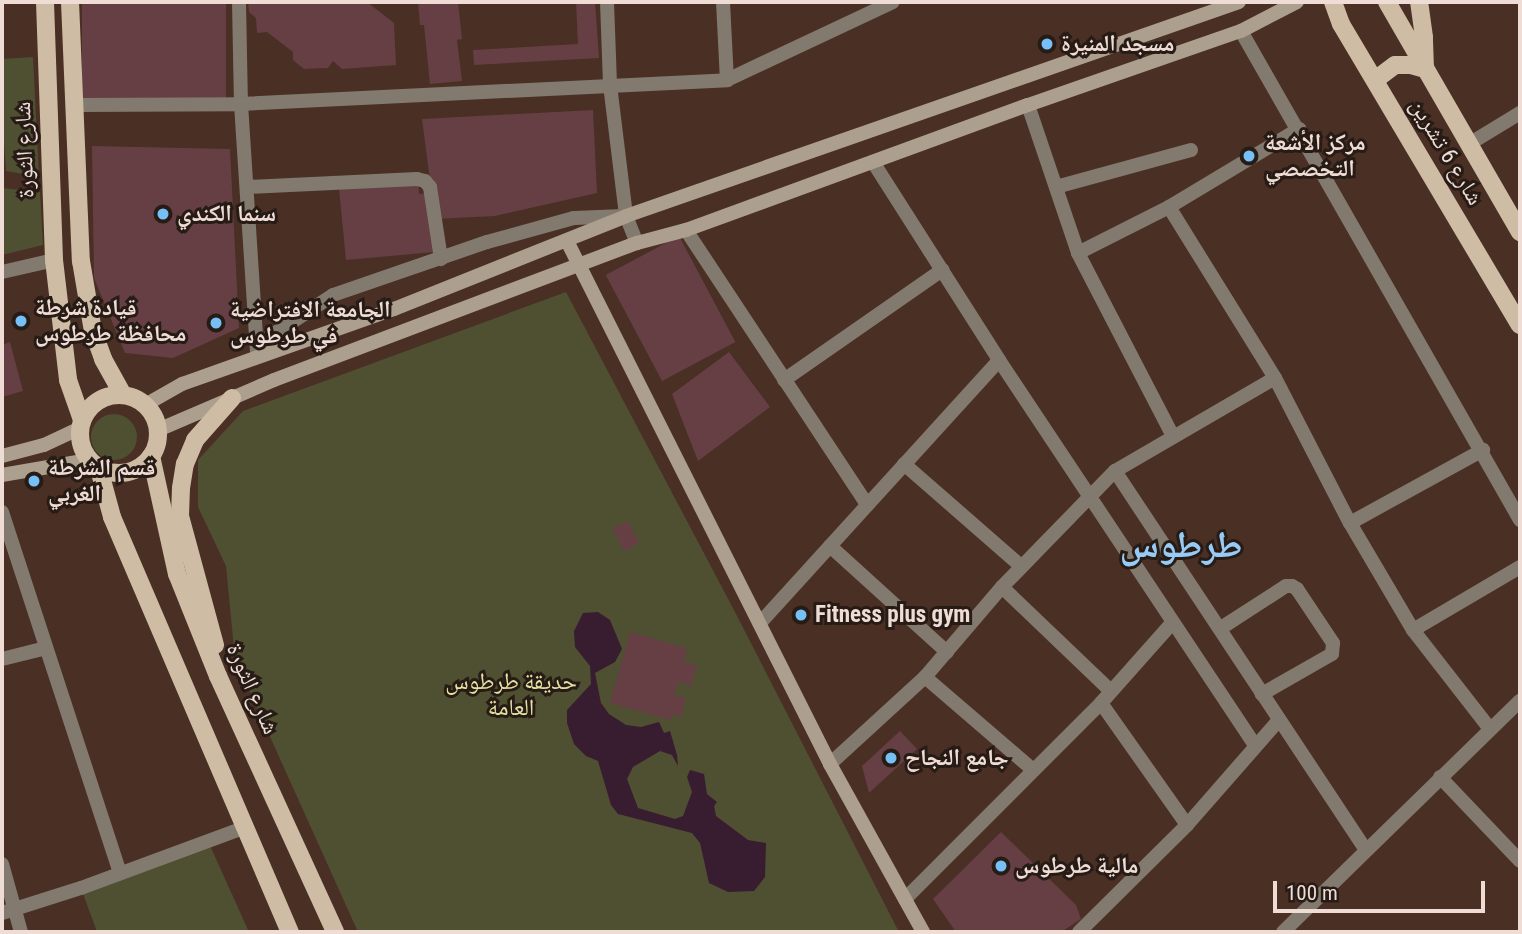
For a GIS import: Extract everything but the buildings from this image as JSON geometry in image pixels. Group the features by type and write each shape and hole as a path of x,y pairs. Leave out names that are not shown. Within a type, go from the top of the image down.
{"main road":[{"name":"شارع الثورة","path":"45,2 54,260 68,380 80,424"},
{"path":"70,2 77,105 81,261 93,331 103,359 123,395"},
{"path":"145,405 182,384 257,350 394,309 626,216 1219,6 1239,2"},
{"path":"158,430 232,398 637,243 686,230 1028,104 1241,31 1297,2"},
{"name":"شارع 6 تشرين","path":"1333,2 1341,24 1520,325"},
{"name":"شارع 6 تشرين","path":"1387,2 1520,232"},
{"path":"1375,80 1395,65 1411,65 1425,69 1419,2"},
{"path":"568,241 830,764 923,932"},
{"path":"2,456 44,445 80,424 98,400 123,395 145,405 155,418 158,430 151,456 134,471 111,473 94,464 2,475"},
{"path":"218,676 217,651 180,516 181,488 185,464 195,440 232,398"},
{"path":"80,424 79,440 94,464 112,517 243,828 290,932"},
{"name":"شارع الثورة","path":"151,456 177,575 218,676 335,932"}],"street":[{"path":"239,2 241,104 257,350"},
{"path":"607,2 610,85 626,216 637,243"},
{"path":"723,2 727,80"},
{"path":"77,105 241,104 727,80 893,2"},
{"path":"1241,31 1483,450 1520,520"},
{"path":"1028,104 1078,253 1173,436"},
{"path":"1469,144 1520,113"},
{"path":"1078,253 1169,207 1299,129"},
{"path":"1056,187 1191,150"},
{"path":"873,162 999,360 1255,746"},
{"path":"247,187 417,179 425,181 430,187 440,259"},
{"path":"1169,207 1275,378 1350,523 1413,630 1490,729"},
{"path":"257,350 333,295 487,242 574,218 626,216"},
{"path":"686,230 867,505"},
{"path":"2,272 54,260"},
{"path":"784,380 942,270"},
{"path":"760,623 999,360"},
{"path":"830,764 925,677 1021,566 1115,471 1275,378"},
{"path":"1350,523 1483,450"},
{"path":"904,464 1021,566"},
{"path":"1115,471 1365,849"},
{"path":"2,512 120,873"},
{"path":"830,546 947,652"},
{"path":"1413,630 1520,567"},
{"path":"1220,628 1286,586 1292,586 1297,589 1333,643 1332,654 1262,694"},
{"path":"1002,587 1111,691"},
{"path":"905,899 1101,703 1174,622"},
{"path":"2,659 46,648"},
{"path":"925,677 1033,771"},
{"path":"1283,932 1365,849 1520,701"},
{"path":"1101,703 1187,825"},
{"path":"1079,932 1187,825 1279,720"},
{"path":"1440,777 1520,861"},
{"path":"8,910 243,828"},
{"path":"2,864 8,910 21,932"}],"green space":[{"path":"33,57 39,177 6,171 2,113 2,59"},
{"path":"2,188 40,192 43,245 2,255"},
{"name":"حديقة طرطوس العامة","path":"566,292 735,612 899,932 358,932 235,659 226,566 198,507 198,460 243,411"},
{"path":"114,414 123,415 130,421 136,428 136,446 130,453 123,459 114,460 105,459 98,453 92,446 91,437 92,428 98,421 105,415"},
{"path":"208,841 249,932 97,932 81,888"}],"shaded area":[{"path":"598,612 610,620 622,649 615,662 595,673 601,703 609,714 626,725 641,727 659,722 664,733 670,731 677,755 678,766 672,755 660,751 633,767 627,779 638,808 675,819 683,816 692,792 687,777 690,770 704,774 707,794 717,802 714,806 716,816 748,840 766,843 765,877 754,891 728,892 709,883 700,843 692,833 618,814 611,805 598,761 586,756 574,744 567,723 567,710 591,684 590,666 575,647 574,631 583,613"}],"place":[{"name":"مسجد المنيرة","path":"1047,44"},
{"name":"مركز الأشعة التخصصي","path":"1249,156"},
{"name":"سنما الكندي","path":"163,214"},
{"name":"قيادة شرطة محافظة طرطوس","path":"21,321"},
{"name":"الجامعة الافتراضية في طرطوس","path":"216,323"},
{"name":"قسم الشرطة الغربي","path":"34,481"},
{"name":"Fitness plus gym","path":"801,615"},
{"name":"جامع النجاح","path":"891,758"},
{"name":"مالية طرطوس","path":"1001,866"}],"district":[{"name":"طرطوس","path":"1181,545"}]}
